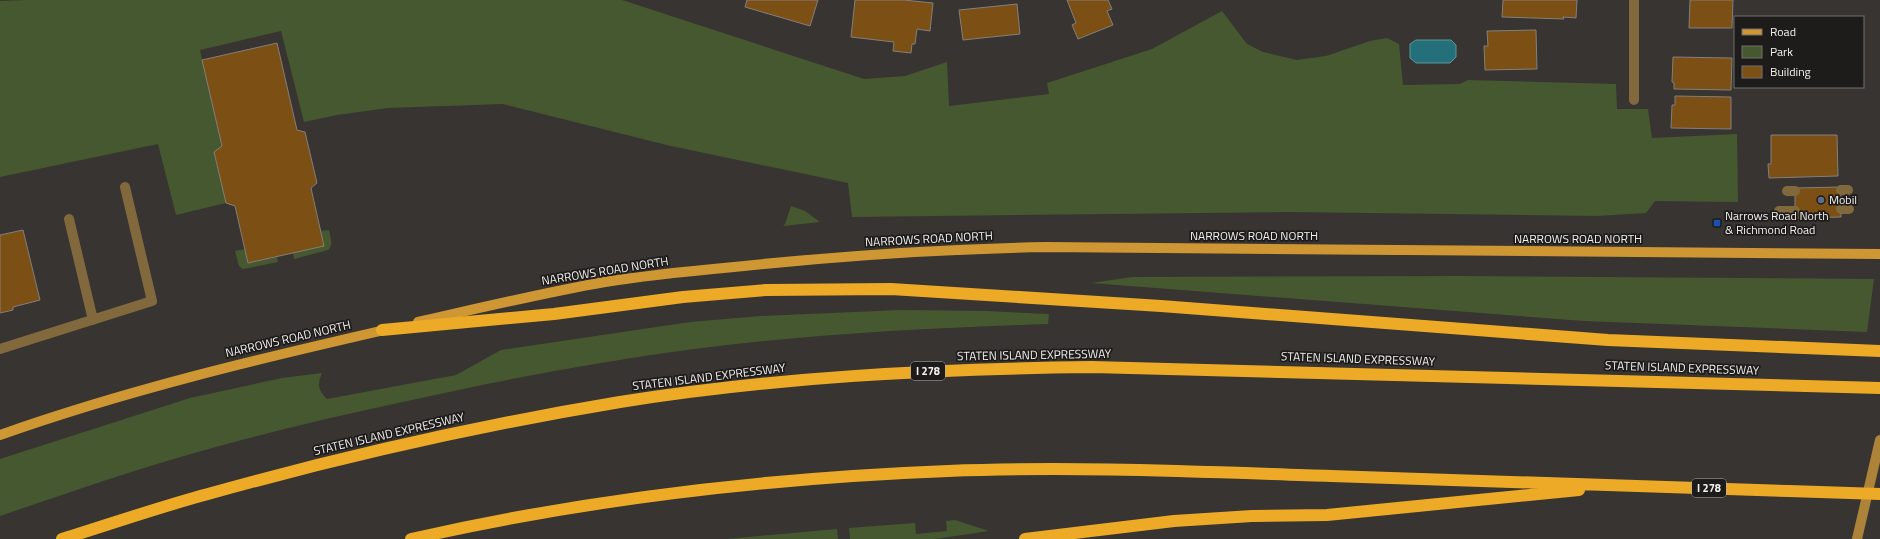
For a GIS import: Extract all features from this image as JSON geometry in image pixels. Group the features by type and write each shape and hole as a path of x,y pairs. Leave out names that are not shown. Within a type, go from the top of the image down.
{"highway":[{"path":"382,330 554,314 683,297 766,290 891,289 1161,306 1608,340 1880,351"},
{"name":"STATEN ISLAND EXPRESSWAY","path":"62,539 206,494 328,462 440,437 621,402 686,393 825,378 969,369 1092,367 1880,388"},
{"name":"I 278","path":"411,539 544,513 678,494 810,479 941,471 1012,469 1149,470 1880,494"},
{"path":"1025,539 1174,521 1252,516 1327,515 1629,486"}],"main road":[{"name":"NARROWS ROAD NORTH","path":"0,435 108,400 225,367 549,292 606,282 776,263 906,252 1046,247 1880,254"},
{"path":"1857,539 1880,440"}],"street":[{"path":"1634,0 1634,100"},
{"path":"0,349 152,301 125,187"},
{"path":"1779,211 1795,211"},
{"path":"69,220 93,320"}],"green space":[{"path":"622,0 864,79 905,76 947,62 949,106 1049,94 1047,83 1152,49 1222,11 1247,44 1263,52 1297,60 1326,56 1370,41 1387,38 1399,44 1403,85 1460,84 1468,80 1616,84 1617,109 1648,109 1652,138 1737,134 1738,202 1655,201 1646,213 1597,216 1288,212 852,217 848,183 671,146 503,104 388,108 337,115 304,122 281,31 200,50 222,146 214,153 226,203 176,215 158,144 0,177 0,1"},
{"path":"791,206 805,211 820,222 783,226"},
{"path":"329,230 331,246 328,250 294,259 293,253 321,231"},
{"path":"245,249 248,263 277,257 278,262 243,269 239,266 235,251"},
{"path":"1459,276 1874,279 1867,332 1584,321 1091,283 1132,277"},
{"path":"900,310 986,311 1049,314 1048,324 871,332 782,339 694,349 620,360 509,380 349,414 229,443 128,473 0,516 0,459 190,398 282,378 322,373 319,381 319,387 327,399 456,375 501,350 690,322 761,316"},
{"path":"955,520 989,531 935,539 850,539 849,528 915,523 916,534 947,531 946,521"},
{"path":"837,529 838,539 726,539"}],"water":[{"path":"1416,40 1451,40 1456,45 1456,57 1450,63 1416,63 1410,58 1410,44"}],"building":[{"path":"747,0 818,0 810,26 745,7"},
{"path":"855,0 904,0 933,3 930,31 917,29 915,44 912,44 911,53 893,51 894,42 851,37"},
{"path":"1067,0 1108,0 1112,9 1107,11 1113,25 1078,39 1072,25 1076,23"},
{"path":"1503,0 1577,0 1576,18 1502,17"},
{"path":"1690,0 1733,0 1732,28 1689,28"},
{"path":"1017,4 1020,34 963,40 959,10"},
{"path":"1536,30 1537,69 1485,70 1484,46 1488,46 1487,31"},
{"path":"277,43 297,130 305,132 317,183 311,188 324,246 248,263 235,206 226,203 214,152 222,146 202,60"},
{"path":"1673,57 1732,58 1731,90 1674,89 1674,83 1672,82"},
{"path":"1675,96 1731,97 1731,129 1671,128 1672,105 1675,105"},
{"path":"1771,135 1837,135 1838,176 1769,178 1768,164 1771,164"},
{"path":"1841,187 1841,217 1795,218 1795,188"},
{"path":"23,230 40,300 13,307 13,310 0,313 0,235"}],"place":[{"name":"Mobil","path":"1821,200"},
{"name":"Narrows Road North & Richmond Road","path":"1717,223"}]}
